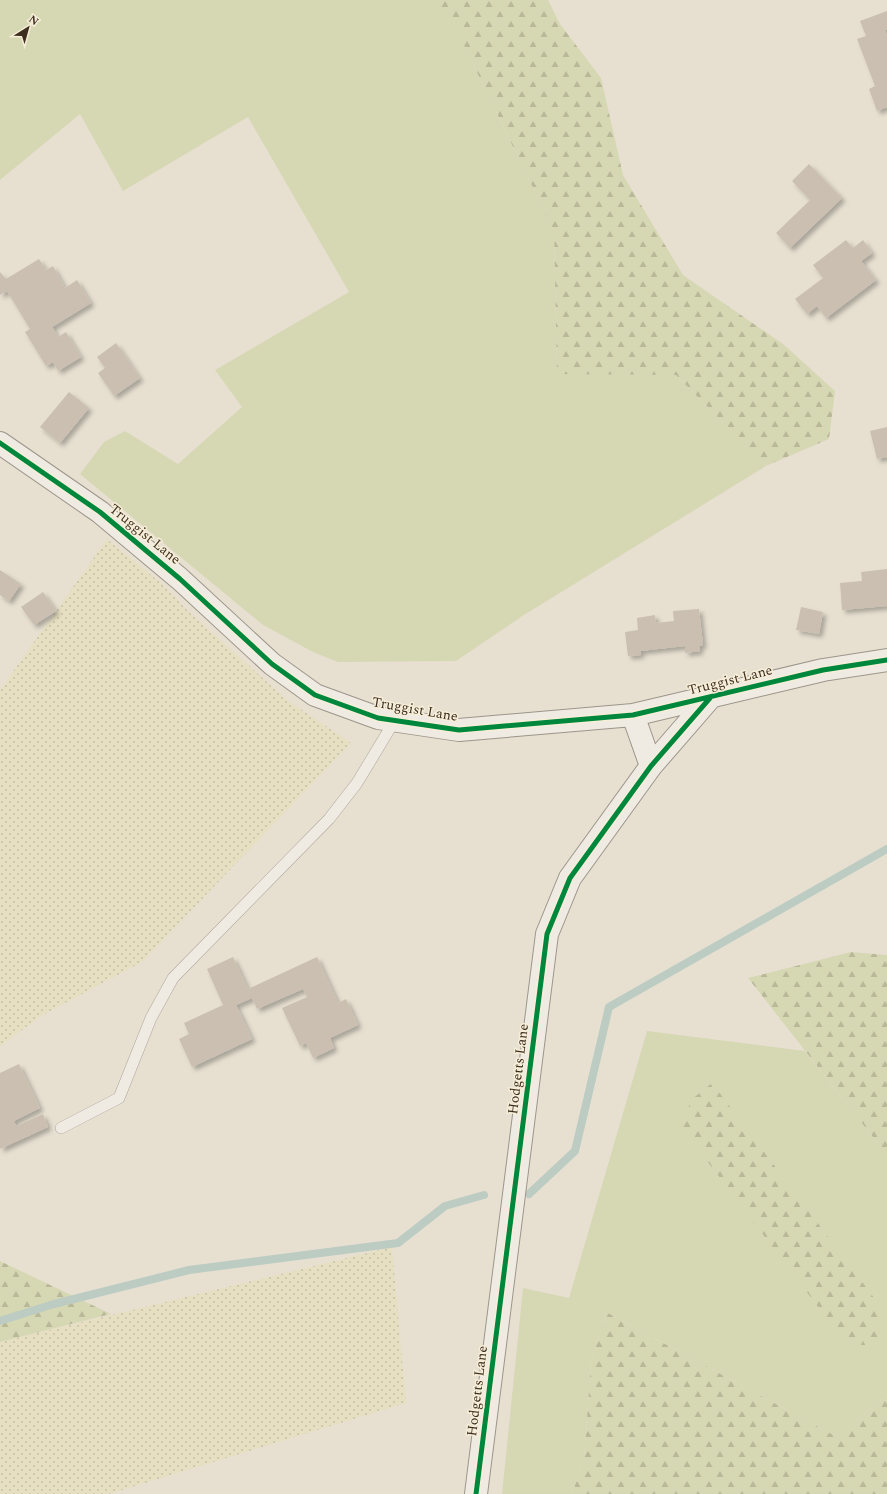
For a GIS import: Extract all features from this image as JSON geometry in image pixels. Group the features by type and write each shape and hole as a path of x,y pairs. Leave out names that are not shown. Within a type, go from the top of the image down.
{"street":[{"name":"Truggist Lane","path":"0,443 100,512 180,579 272,664 315,694 378,718 459,730 633,715 710,698 823,670 887,660"},
{"name":"Hodgetts Lane","path":"476,1494 547,934 570,878 652,766 710,698"},
{"path":"633,715 652,766"}],"lane":[{"path":"61,1128 119,1098 151,1018 173,978 329,819 358,783 395,720"}],"shaded area":[{"path":"107,539 162,584 187,610 287,700 351,743 142,962 41,1016 0,1046 0,690"},
{"path":"392,1247 406,1403 109,1494 0,1494 0,1342"}],"green space":[{"path":"0,0 426,0 457,31 554,231 557,373 676,375 766,466 524,615 456,661 338,662 313,652 263,625 80,474 104,442 125,431 178,464 242,407 215,370 349,292 248,117 123,191 80,114 0,180"},
{"path":"426,0 548,0 560,24 601,78 623,175 683,275 783,344 835,391 829,439 766,466 676,375 557,374 554,231 457,31"},
{"path":"851,952 887,955 887,1155 748,978"},
{"path":"647,1031 805,1051 887,1155 887,1395 837,1437 606,1312 591,1362 584,1459 572,1494 502,1494 523,1288 569,1298"},
{"path":"712,1083 881,1307 877,1345 847,1345 682,1128 691,1100"},
{"path":"0,1261 111,1314 0,1342"},
{"path":"606,1312 837,1437 887,1395 887,1494 572,1494 584,1459 591,1362"}],"building":[{"path":"887,11 887,29 885,30 887,35 887,107 877,111 869,89 875,86 857,39 866,36 860,21"},
{"path":"809,164 842,198 790,248 776,233 810,200 792,181"},
{"path":"846,240 853,248 863,240 872,253 861,261 876,280 826,318 817,306 807,314 795,299 823,278 813,265"},
{"path":"39,259 46,270 53,266 65,288 77,280 91,303 52,327 58,337 66,332 81,357 58,371 53,362 46,366 25,332 30,329 7,291 0,295 0,272 6,279"},
{"path":"116,343 140,378 114,396 98,373 105,368 97,357"},
{"path":"69,392 89,408 60,443 40,427"},
{"path":"887,427 887,457 877,459 870,431"},
{"path":"887,569 887,606 842,610 840,583 862,581 861,572"},
{"path":"0,570 21,584 9,601 0,595"},
{"path":"43,592 56,611 34,625 21,607"},
{"path":"801,607 823,612 819,634 796,630"},
{"path":"699,609 703,645 699,646 700,651 685,653 685,646 640,651 641,655 628,656 625,632 638,630 637,618 655,615 656,623 674,621 673,611"},
{"path":"233,957 248,989 317,957 338,1003 346,999 358,1025 330,1038 334,1048 313,1058 306,1043 300,1046 282,1008 307,997 303,989 257,1009 252,998 236,1005 252,1039 192,1067 179,1039 189,1034 184,1023 223,1005 207,969"},
{"path":"19,1064 40,1108 14,1121 16,1126 43,1114 48,1127 0,1149 0,1073"}],"waterway":[{"path":"529,1194 575,1151 609,1007 887,849"},
{"path":"0,1321 54,1304 189,1270 398,1243 445,1206 484,1195"}],"cycle path":[{"path":"0,443 100,512 180,579 272,664 315,695 378,718 459,730 633,715 823,670 887,660"},
{"path":"476,1494 547,934 570,878 651,766 710,698"}]}
